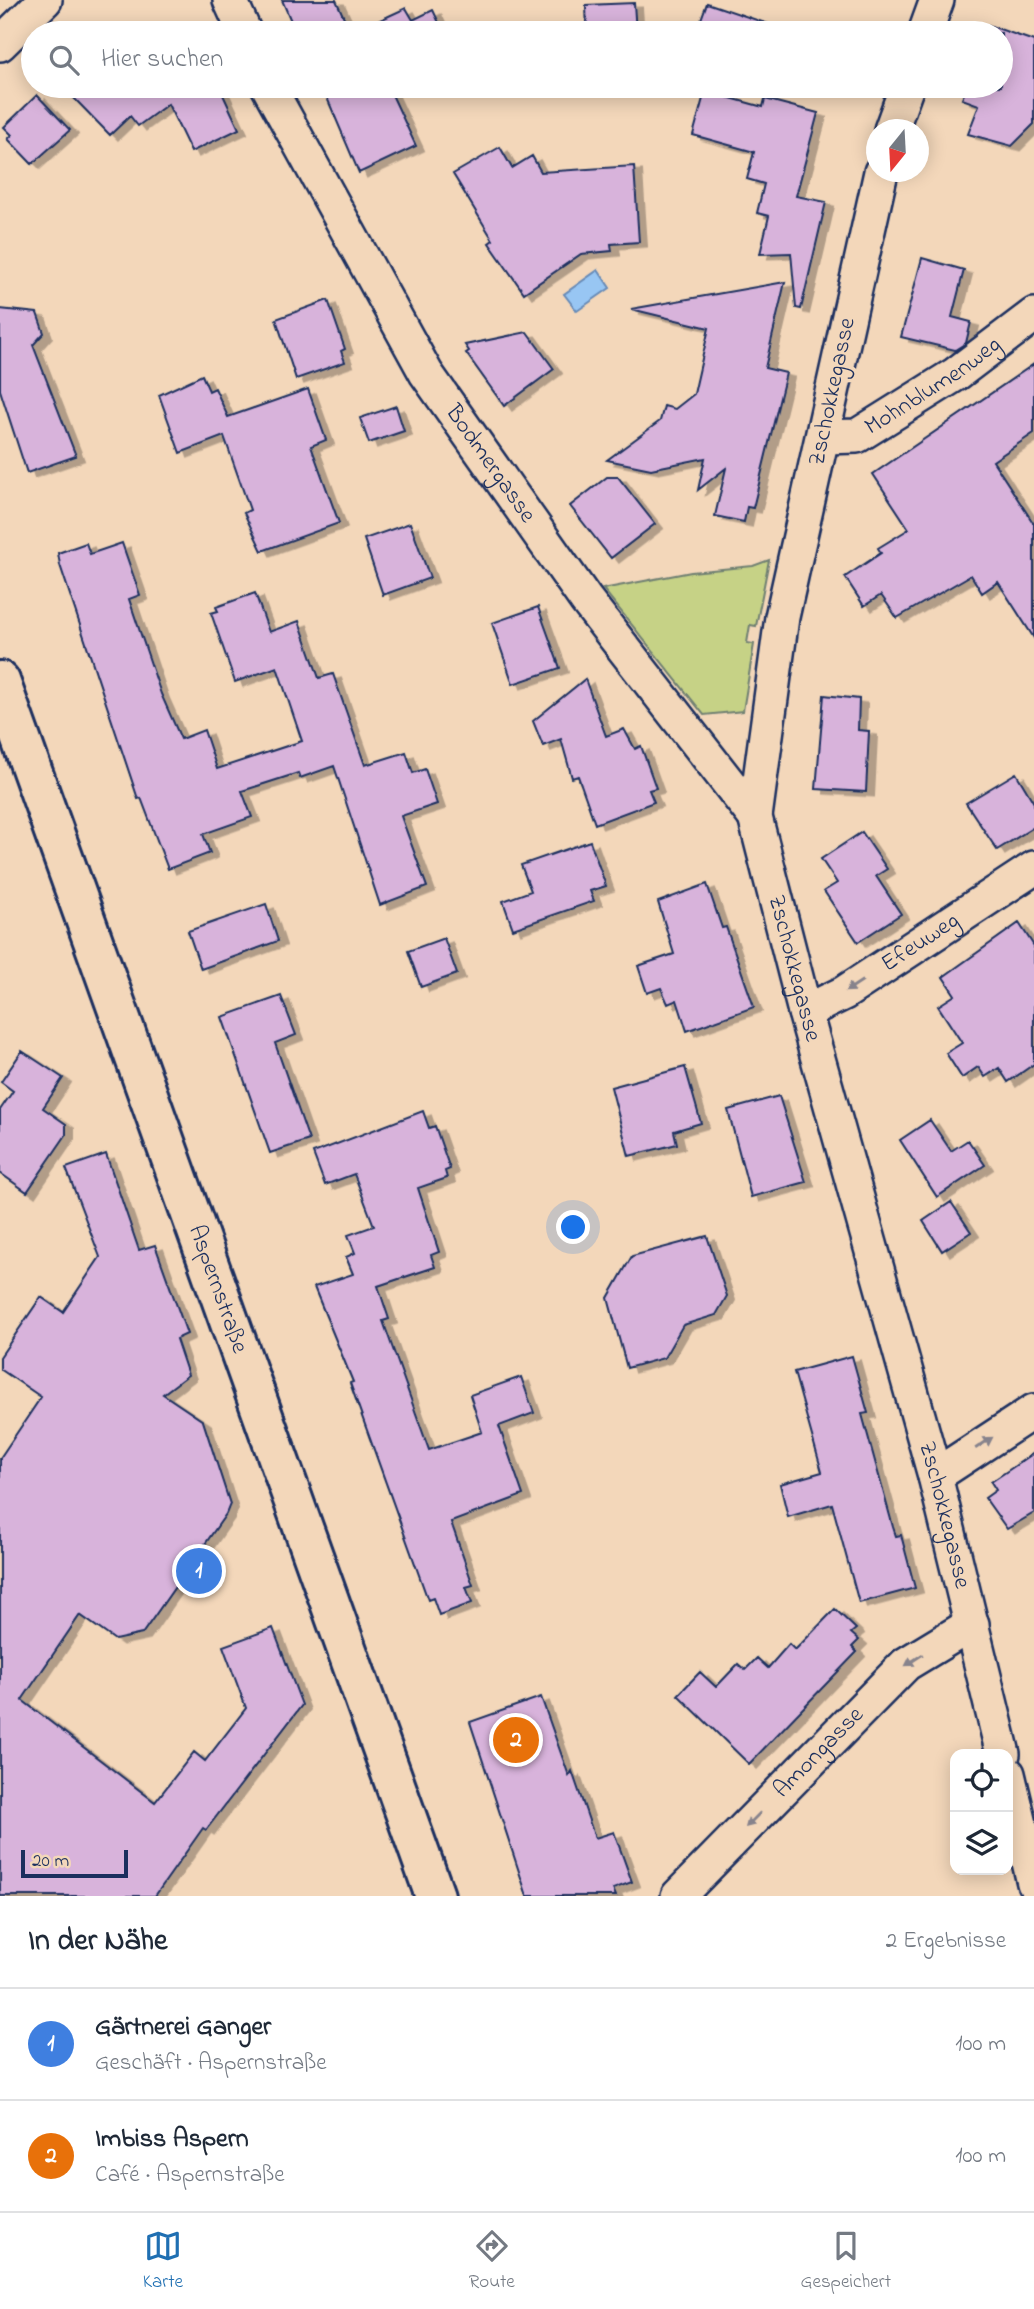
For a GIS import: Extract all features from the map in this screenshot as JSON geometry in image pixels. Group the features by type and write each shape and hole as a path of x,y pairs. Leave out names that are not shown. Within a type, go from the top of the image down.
{"main road":[{"name":"Aspernstraße","path":"0,681 435,1896"}],"street":[{"path":"24,21 45,0"},
{"path":"230,0 240,21"},
{"path":"929,21 937,0"},
{"path":"0,44 21,23"},
{"name":"Bodmergasse","path":"275,98 426,373 586,600 755,817"},
{"path":"895,119 902,98"},
{"name":"Zschokkegasse","path":"879,182 782,617 755,817 805,1012 935,1476 1002,1749"},
{"name":"Mohnblumenweg","path":"824,437 857,436 956,374 1034,315"},
{"name":"Efeuweg","path":"805,1012 844,993 1034,868"},
{"path":"935,1476 1034,1411"},
{"name":"Amongasse","path":"678,1896 906,1664 972,1624"},
{"path":"1013,1795 1034,1882"}],"green space":[{"path":"769,560 756,626 750,625 747,643 754,644 743,711 704,715 603,589 691,572 753,566"}],"water":[{"path":"598,270 610,288 577,311 564,294"}],"building":[{"path":"282,0 336,0 346,21 291,21"},
{"path":"634,3 635,21 587,21 586,5"},
{"path":"707,3 760,21 700,21"},
{"path":"406,8 413,20 433,10 438,21 378,21"},
{"path":"1013,34 1034,41 1034,124 1012,146 968,134 979,105 962,99 1013,98"},
{"path":"34,98 40,98 70,130 32,164 8,139 12,135 4,127"},
{"path":"74,98 225,98 239,129 191,152 168,104 138,126 130,116 110,135"},
{"path":"327,98 394,98 416,146 359,173"},
{"path":"703,98 730,98 763,107 765,99 818,113 796,196 826,202 801,309 796,308 791,253 760,254 769,216 757,213 764,184 747,179 754,152 693,135"},
{"path":"500,147 512,168 532,156 541,172 634,166 639,242 611,244 612,251 581,254 524,293 489,243 493,240 453,174"},
{"path":"922,258 964,270 952,317 971,322 966,343 955,350 901,337"},
{"path":"785,282 765,368 786,373 753,508 747,507 744,522 715,516 726,468 698,490 705,458 651,469 607,460 660,421 664,406 675,409 694,394 709,328 631,309"},
{"path":"328,300 345,349 341,351 345,362 296,379 276,319"},
{"path":"0,309 37,313 44,333 33,345 76,456 27,473 0,390"},
{"path":"527,332 554,369 504,406 466,353 469,351 465,345"},
{"path":"1034,364 1034,433 993,461 1034,524 1034,638 998,582 982,593 971,575 897,618 881,595 864,606 845,577 881,553 878,548 909,529 873,474"},
{"path":"202,375 209,391 215,388 228,417 308,389 326,440 311,446 339,523 262,551 244,513 250,510 224,436 180,453 159,395"},
{"path":"396,406 404,431 369,443 360,418"},
{"path":"607,477 618,477 655,524 611,558 570,506"},
{"path":"410,523 430,578 383,595 364,539"},
{"path":"86,543 90,554 122,543 140,595 129,599 161,694 181,739 204,730 217,769 302,741 277,667 235,682 211,613 218,611 216,607 255,593 269,632 299,621 319,678 333,674 365,765 406,752 413,773 425,769 437,804 401,816 427,887 380,905 334,766 300,778 298,773 242,791 252,817 203,834 210,853 168,869 141,798 138,799 60,565 58,553"},
{"path":"538,607 560,668 513,684 492,623"},
{"path":"585,679 606,736 624,729 635,749 641,746 656,788 649,790 654,802 595,824 578,776 572,778 561,739 543,746 533,721"},
{"path":"824,695 859,699 858,730 869,731 866,792 816,789"},
{"path":"1016,773 1034,803 1034,827 997,850 966,803"},
{"path":"862,832 887,869 876,876 901,914 858,942 824,891 837,883 821,859"},
{"path":"590,841 606,886 590,891 594,901 513,929 503,901 531,891 521,865"},
{"path":"707,884 722,928 726,927 754,1007 687,1031 677,1000 668,1004 661,988 647,993 638,966 674,954 658,902"},
{"path":"266,904 278,941 201,969 188,931"},
{"path":"1019,923 1034,946 1034,1064 1008,1082 999,1068 985,1077 978,1067 962,1078 946,1053 962,1043 938,1006 955,995 943,977"},
{"path":"444,938 457,974 421,987 408,951"},
{"path":"281,996 296,1035 275,1043 309,1140 270,1153 222,1017"},
{"path":"22,1051 63,1078 43,1108 66,1124 66,1135 27,1192 0,1173 0,1110 13,1091 1,1082"},
{"path":"685,1067 701,1123 674,1131 677,1144 629,1156 611,1087"},
{"path":"779,1096 806,1182 751,1197 728,1110"},
{"path":"423,1111 429,1128 435,1126 450,1169 445,1171 447,1178 418,1188 439,1252 431,1255 435,1267 378,1286 389,1319 383,1321 429,1450 482,1432 470,1395 521,1377 534,1413 499,1426 523,1495 451,1522 473,1585 466,1587 472,1603 439,1615 433,1598 428,1600 350,1383 353,1382 314,1287 353,1274 346,1257 355,1253 348,1235 374,1226 354,1174 325,1185 313,1153"},
{"path":"930,1120 951,1151 968,1140 985,1165 937,1197 900,1140"},
{"path":"106,1154 139,1250 155,1245 187,1334 176,1339 188,1375 163,1394 203,1421 230,1504 226,1514 142,1634 115,1640 80,1615 22,1700 155,1802 194,1752 205,1761 246,1708 223,1646 273,1628 302,1705 206,1830 203,1828 155,1896 0,1896 0,1458 41,1397 0,1369 0,1357 41,1297 63,1312 100,1257 66,1168"},
{"path":"951,1202 971,1232 942,1251 923,1221"},
{"path":"707,1236 727,1296 716,1315 683,1325 664,1358 627,1368 608,1298 632,1256"},
{"path":"852,1356 868,1413 862,1414 893,1527 896,1536 901,1535 915,1588 859,1603 832,1504 788,1517 780,1484 822,1472 794,1372"},
{"path":"1034,1453 1034,1513 1007,1529 985,1498 996,1490 991,1482"},
{"path":"835,1609 856,1629 851,1633 859,1640 852,1647 857,1652 749,1764 678,1695 700,1672 716,1687 738,1664 745,1670 757,1658 768,1668 789,1644 795,1650"},
{"path":"541,1697 569,1776 572,1771 595,1838 614,1832 632,1882 613,1889 616,1896 527,1896 470,1722"}],"place":[{"name":"Gärtnerei Ganger","path":"199,1571"},
{"name":"Imbiss Aspern","path":"516,1740"}]}
